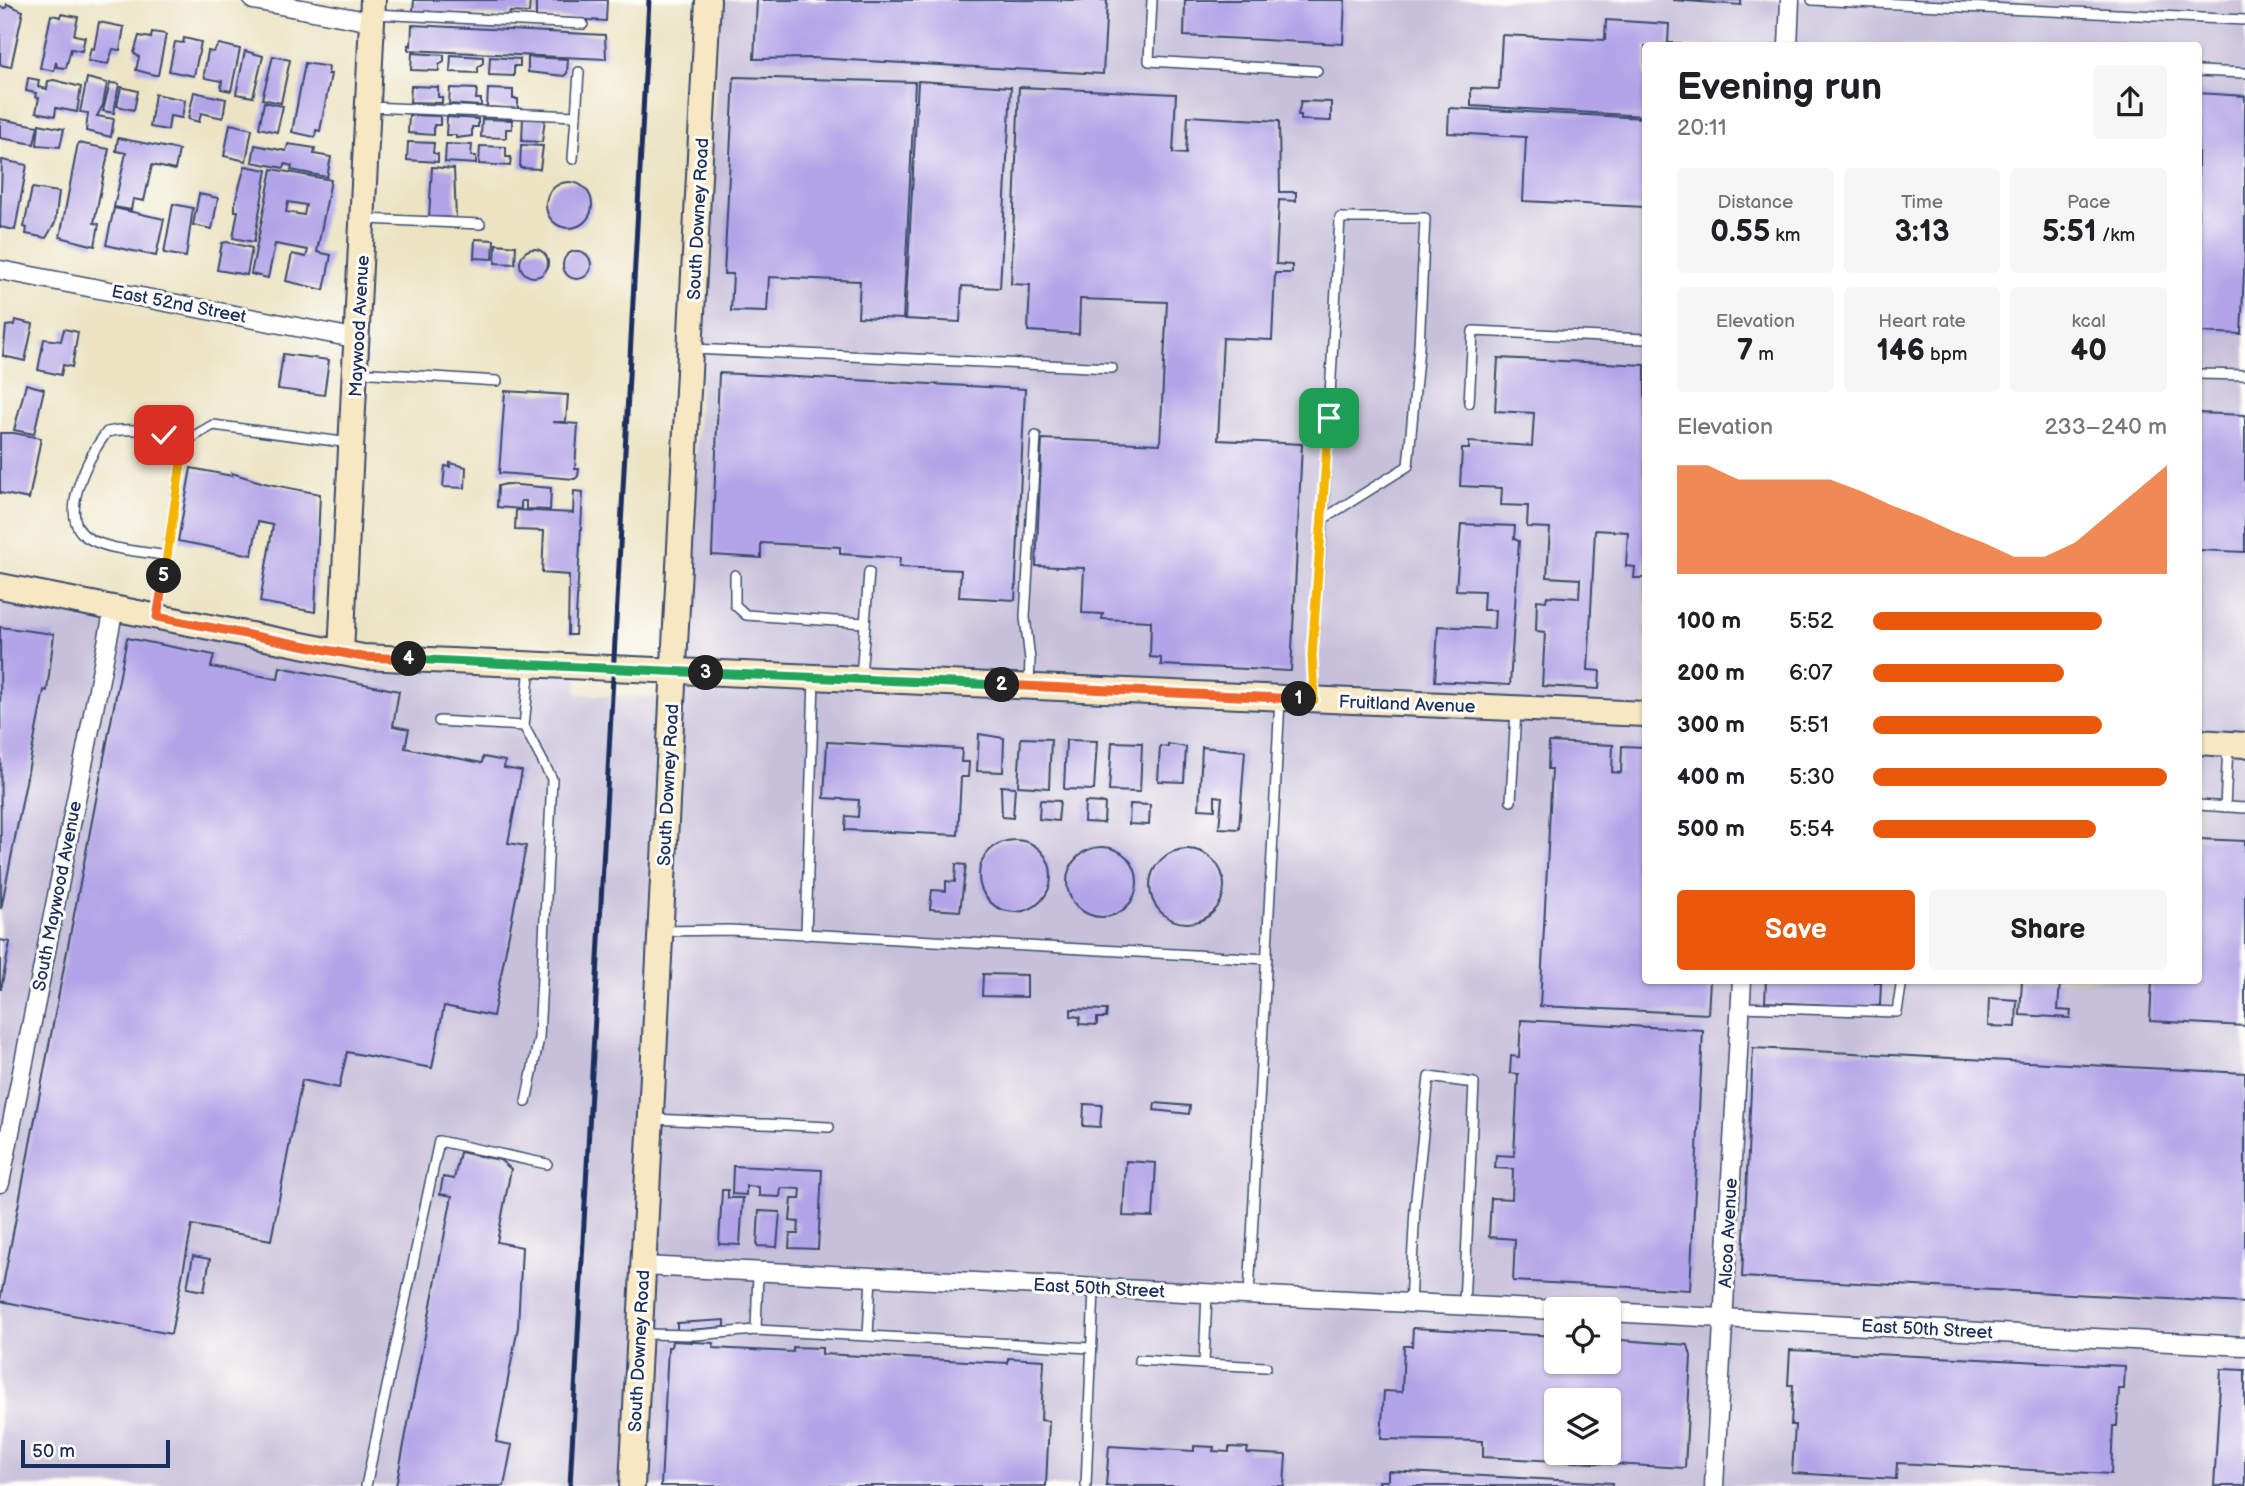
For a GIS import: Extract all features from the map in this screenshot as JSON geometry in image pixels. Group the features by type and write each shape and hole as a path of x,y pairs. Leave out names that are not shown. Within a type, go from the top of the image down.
{"street":[{"path":"253,0 373,12"},
{"name":"South Downey Road","path":"632,1486 708,0"},
{"path":"1788,42 1790,0"},
{"name":"Maywood Avenue","path":"341,653 359,339 373,12"},
{"name":"East 52nd Street","path":"0,270 359,339"},
{"name":"Fruitland Avenue","path":"0,586 363,657 1642,714"},
{"name":"South Maywood Avenue","path":"0,1183 114,608"},
{"path":"2202,742 2237,745"},
{"name":"Alcoa Avenue","path":"1714,1486 1742,984"},
{"name":"East 50th Street","path":"643,1266 1544,1309"},
{"name":"East 50th Street","path":"1621,1313 2245,1346"}],"lane":[{"path":"1152,0 1149,61 1317,71"},
{"path":"1812,0 2245,20"},
{"path":"373,12 583,24"},
{"path":"2202,71 2245,74"},
{"path":"573,159 579,72"},
{"path":"369,107 576,116"},
{"path":"364,218 480,224"},
{"path":"1314,700 1312,655 1323,519 1340,218 1425,218 1419,347 1408,466 1323,519"},
{"path":"1469,403 1473,331 1642,339"},
{"path":"692,349 1112,368"},
{"path":"357,372 497,381"},
{"path":"2202,374 2245,375"},
{"path":"177,446 213,425 352,443"},
{"path":"157,617 167,556 181,463 177,446 164,435 119,429 107,432 90,454 75,501 74,520 86,537 114,546 167,556"},
{"path":"1029,687 1030,660 1025,617 1036,436"},
{"path":"861,679 869,572"},
{"path":"735,575 735,605 746,615 865,623"},
{"path":"526,1102 540,1038 552,779 524,726 530,664"},
{"path":"806,935 814,677"},
{"path":"1249,1295 1280,698"},
{"path":"1511,801 1517,708"},
{"path":"439,721 524,726"},
{"path":"2225,807 2237,745"},
{"path":"2202,805 2245,808"},
{"path":"661,931 806,935 1267,959"},
{"path":"1740,1007 1897,1012 1901,984"},
{"path":"1410,1303 1415,1208 1429,1077 1474,1083 1464,1305"},
{"path":"652,1119 829,1127"},
{"path":"366,1486 439,1141 547,1164"},
{"path":"756,1330 758,1272"},
{"path":"869,1335 871,1277"},
{"path":"1086,1486 1094,1288"},
{"path":"1205,1364 1207,1293"},
{"path":"640,1334 695,1335 756,1330 1090,1348"},
{"path":"1139,1360 1266,1367"}],"shaded area":[{"path":"720,0 2245,0 2245,1486 0,1486 0,581 325,648 578,663 577,694 683,699"}],"building":[{"path":"414,0 530,0 529,13 510,12 509,16 413,11"},
{"path":"536,0 607,0 606,21 536,17"},
{"path":"757,0 1107,0 1103,74 812,58 754,59"},
{"path":"1185,0 1345,0 1343,44 1184,36"},
{"path":"1673,0 1741,0 1741,5"},
{"path":"7,4 23,11 11,67 1,65 0,62 0,7 6,8"},
{"path":"61,14 78,17 74,35 85,37 82,51 71,49 66,68 57,67 56,62 54,71 40,68 51,15 61,17"},
{"path":"1606,20 1669,24 1668,42 1642,42 1642,116 1471,106 1471,88 1499,89 1502,35 1605,40"},
{"path":"99,22 124,27 120,50 113,49 108,64 88,61 91,48 94,49"},
{"path":"412,25 605,35 606,59 408,50 408,45 411,46"},
{"path":"152,32 166,34 158,75 136,70 139,57 134,53 139,36 151,38"},
{"path":"184,38 201,42 194,76 169,71 175,42 183,43"},
{"path":"219,44 240,49 231,91 221,89 222,81 205,78 208,51 213,52"},
{"path":"245,51 263,56 253,97 236,94"},
{"path":"412,53 444,55 444,62 439,65 439,71 411,70"},
{"path":"451,55 483,57 483,63 478,67 478,73 450,72"},
{"path":"273,56 290,60 281,103 262,99"},
{"path":"490,57 520,59 520,66 514,66 514,76 489,75"},
{"path":"528,57 568,59 567,73 564,76 528,72"},
{"path":"305,63 329,67 328,74 331,74 320,131 316,130 315,137 292,132"},
{"path":"734,77 915,82 903,319 858,317 860,281 769,277 767,312 731,311 733,274 724,274"},
{"path":"28,78 39,80 38,87 47,89 48,81 54,80 81,87 77,112 56,108 55,116 36,112 39,98 35,97 36,93 26,91"},
{"path":"87,78 107,83 103,105 97,116 114,119 111,137 86,131 88,113 80,112"},
{"path":"918,81 1011,87 1000,288 962,286 960,322 905,319"},
{"path":"110,83 119,84 114,113 103,111"},
{"path":"411,86 438,87 438,97 442,97 442,103 410,102"},
{"path":"121,87 138,91 134,110 117,106"},
{"path":"1019,87 1176,94 1173,153 1186,154 1188,116 1279,121 1280,192 1296,192 1296,201 1279,200 1276,264 1292,265 1292,273 1275,273 1272,340 1223,338 1218,440 1302,444 1291,671 1161,665 1161,658 1150,657 1151,621 1102,619 1103,614 1082,613 1084,568 1036,566 1042,439 1160,444 1167,302 1080,299 1079,334 1028,331 1030,285 1011,284"},
{"path":"450,88 477,89 476,99 481,99 481,106 449,104"},
{"path":"488,89 513,90 513,99 518,99 518,109 487,107"},
{"path":"194,92 226,99 223,118 201,113 199,122 188,119"},
{"path":"2202,93 2245,96 2245,252 2241,334 2202,332"},
{"path":"155,94 185,100 182,118 170,116 168,130 150,127"},
{"path":"1301,101 1331,102 1331,121 1301,120 1301,115 1298,115"},
{"path":"264,102 283,106 277,132 259,128"},
{"path":"1449,108 1642,118 1642,207 1523,201 1526,137 1448,133"},
{"path":"409,115 440,116 440,125 434,125 434,135 408,133"},
{"path":"447,117 478,119 478,127 472,127 472,136 456,138 456,135 446,135"},
{"path":"523,117 545,118 542,142 522,141"},
{"path":"0,119 38,126 34,144 0,138"},
{"path":"482,119 512,120 512,129 506,129 506,138 481,137"},
{"path":"39,124 64,129 60,147 37,145"},
{"path":"230,124 252,129 246,161 224,156"},
{"path":"118,138 179,150 175,170 152,165 144,201 133,199 131,210 114,207 126,153 116,151"},
{"path":"408,142 434,143 433,153 438,154 438,162 407,160"},
{"path":"78,143 109,149 94,223 99,224 95,246 60,237"},
{"path":"288,144 315,148 314,154 331,157 327,177 291,170 292,166 285,164 284,168 252,162 255,145 286,151"},
{"path":"446,144 472,145 471,156 476,156 476,164 445,162"},
{"path":"521,145 543,146 540,169 520,168"},
{"path":"480,146 506,147 506,157 511,157 510,166 479,164"},
{"path":"2,160 27,165 15,230 0,227"},
{"path":"245,166 267,170 254,242 233,238 238,211 235,211 235,202"},
{"path":"432,167 454,169 456,218 429,217"},
{"path":"272,169 331,180 317,252 331,255 324,290 286,281 292,254 306,257 308,250 275,244 268,278 251,274","holes":["288,202 306,205 304,215 286,212"]},
{"path":"569,182 586,188 592,205 586,222 569,228 552,222 546,205 552,188"},
{"path":"32,188 59,192 55,223 46,238 26,234 27,228 24,227"},
{"path":"199,194 218,198 212,229 193,225"},
{"path":"173,204 193,208 186,257 164,253"},
{"path":"114,208 164,219 156,256 106,245"},
{"path":"475,239 494,240 493,259 474,258"},
{"path":"222,243 252,248 247,275 217,270"},
{"path":"496,244 516,246 515,264 495,263"},
{"path":"534,249 544,253 548,263 544,273 534,277 524,273 520,263 524,253"},
{"path":"577,251 587,255 591,265 587,275 577,279 567,275 563,265 567,255"},
{"path":"15,320 33,324 25,361 3,356 6,326 14,325"},
{"path":"64,329 78,332 72,367 63,365 61,375 38,370 44,339 61,341"},
{"path":"283,354 329,360 324,395 278,389"},
{"path":"1498,358 1642,365 1642,578 1634,578 1635,567 1626,566 1628,532 1595,530 1588,670 1600,671 1599,689 1542,686 1545,632 1536,631 1537,600 1546,601 1547,596 1579,598 1580,579 1547,577 1550,528 1527,527 1528,506 1501,505 1502,488 1460,486 1462,449 1469,449 1469,442 1532,446 1534,413 1495,411"},
{"path":"719,373 1025,389 1015,600 959,597 961,570 899,567 900,558 840,554 840,547 761,543 761,558 712,555"},
{"path":"26,384 44,389 34,434 14,430"},
{"path":"505,391 568,395 566,422 553,422 578,424 575,469 579,469 575,479 499,473"},
{"path":"2202,413 2245,415 2245,552 2202,550"},
{"path":"0,433 41,438 29,499 0,493"},
{"path":"450,463 466,467 465,488 443,487 445,466 450,467"},
{"path":"191,468 232,476 232,473 264,483 320,494 315,612 260,602 273,525 258,522 252,555 178,541"},
{"path":"506,484 551,488 550,510 526,509 526,501 521,501 521,509 497,507 498,486"},
{"path":"574,491 583,492 575,635 568,635 569,575 542,573 544,531 515,530 516,510 573,513"},
{"path":"1461,524 1515,526 1514,539 1519,541 1510,685 1435,681 1438,626 1494,629 1495,610 1483,610 1484,591 1456,590"},
{"path":"0,627 54,634 47,691 44,690 1,909"},
{"path":"127,638 214,655 211,667 278,679 280,667 399,691 393,726 409,729 405,748 482,763 483,757 505,761 504,768 522,771 508,843 526,846 493,1016 444,1006 432,1068 347,1052 339,1088 302,1080 271,1240 192,1225 171,1334 0,1301"},
{"path":"979,734 1004,738 1003,772 977,771"},
{"path":"1021,738 1051,739 1049,788 1018,786"},
{"path":"1066,740 1097,741 1094,790 1064,789"},
{"path":"827,742 962,749 961,762 969,762 968,777 961,777 958,835 845,830 846,816 858,817 859,800 824,798"},
{"path":"1112,742 1142,743 1140,792 1109,791"},
{"path":"1549,742 1613,745 1612,772 1621,773 1622,746 1642,747 1642,984 1710,984 1708,1014 1540,1006 1552,769 1548,769"},
{"path":"1168,744 1186,747 1184,782 1158,781 1160,746 1168,747"},
{"path":"1202,747 1245,751 1239,829 1219,828 1222,797 1215,796 1215,810 1199,809"},
{"path":"1001,786 1015,787 1013,818 1002,817"},
{"path":"1040,800 1060,801 1058,821 1039,819"},
{"path":"1085,802 1105,803 1104,823 1084,822"},
{"path":"1130,804 1150,805 1149,825 1129,824"},
{"path":"2202,839 2245,841 2245,1026 2150,1021 2152,984 2202,984"},
{"path":"1022,840 1041,850 1049,862 1049,890 1041,902 1029,910 1008,912 989,902 981,890 979,869 989,850 1001,842"},
{"path":"1095,847 1109,847 1122,853 1131,862 1137,882 1135,895 1127,907 1109,917 1095,917 1082,911 1073,902 1067,889 1067,875 1073,862 1082,853"},
{"path":"1187,849 1201,852 1213,860 1221,872 1224,886 1221,900 1213,912 1201,920 1187,923 1173,920 1161,912 1153,900 1150,886 1153,872 1161,860 1173,852"},
{"path":"956,864 966,865 960,911 930,909 932,890 946,891 946,881 955,882"},
{"path":"0,940 10,942 1,989 0,989"},
{"path":"983,974 1027,975 1027,997 982,996"},
{"path":"1766,984 1881,984 1880,1005 1874,1007 1765,1002"},
{"path":"2022,984 2060,984 2058,1010 2071,1011 2070,1018 2020,1015"},
{"path":"1989,998 2017,1000 2016,1027 1988,1026"},
{"path":"1071,1009 1107,1010 1106,1018 1097,1018 1097,1025 1079,1024 1080,1017 1071,1016"},
{"path":"1521,1020 1703,1030 1690,1290 1513,1281 1515,1239 1489,1237 1491,1198 1512,1199 1513,1169 1495,1168 1496,1155 1514,1156 1518,1074 1510,1073 1511,1056 1519,1057"},
{"path":"1753,1048 2245,1073 2245,1303 1742,1277"},
{"path":"1155,1103 1190,1106 1189,1114 1154,1110"},
{"path":"1084,1104 1102,1105 1100,1127 1083,1126"},
{"path":"460,1152 500,1160 511,1169 497,1242 522,1247 518,1327 496,1442 512,1445 504,1486 396,1486 452,1196 440,1194 443,1177 454,1179"},
{"path":"1126,1161 1156,1163 1153,1217 1123,1216"},
{"path":"733,1166 822,1170 818,1249 789,1248 790,1234 798,1234 799,1222 790,1221 792,1199 800,1199 801,1189 781,1188 780,1197 759,1196 759,1187 746,1186 746,1195 732,1194"},
{"path":"722,1190 728,1190 728,1198 743,1198 740,1245 719,1244"},
{"path":"759,1211 780,1212 777,1247 757,1246"},
{"path":"193,1256 210,1259 204,1291 187,1288"},
{"path":"725,1320 725,1327 677,1331 677,1323"},
{"path":"1413,1328 1544,1335 1544,1374 1621,1374 1621,1340 1688,1345 1691,1356 1685,1468 1621,1465 1621,1388 1544,1388 1544,1460 1483,1457 1483,1441 1381,1439 1384,1391 1402,1392 1404,1346 1412,1346"},
{"path":"672,1341 714,1343 713,1348 793,1352 793,1347 822,1348 822,1354 1008,1363 1008,1358 1044,1360 1041,1420 1049,1421 1046,1486 661,1486 668,1347 671,1347"},
{"path":"1790,1350 2125,1366 2124,1389 2119,1389 2117,1426 2113,1426 2111,1474 1897,1463 1896,1479 1792,1473 1795,1425 1791,1425 1793,1385 1788,1385"},
{"path":"2221,1369 2245,1370 2245,1486 2214,1486"},
{"path":"1109,1446 1194,1451 1194,1446 1214,1447 1213,1451 1229,1452 1229,1447 1248,1448 1247,1453 1286,1455 1284,1486 1106,1486"},
{"path":"1388,1471 1612,1483 1612,1486 1379,1486 1379,1481 1388,1481"}],"railway":[{"path":"570,1486 649,0"}],"route":[{"path":"164,435 177,446 181,463 157,617 363,657 1314,700 1312,655 1329,418"}]}
